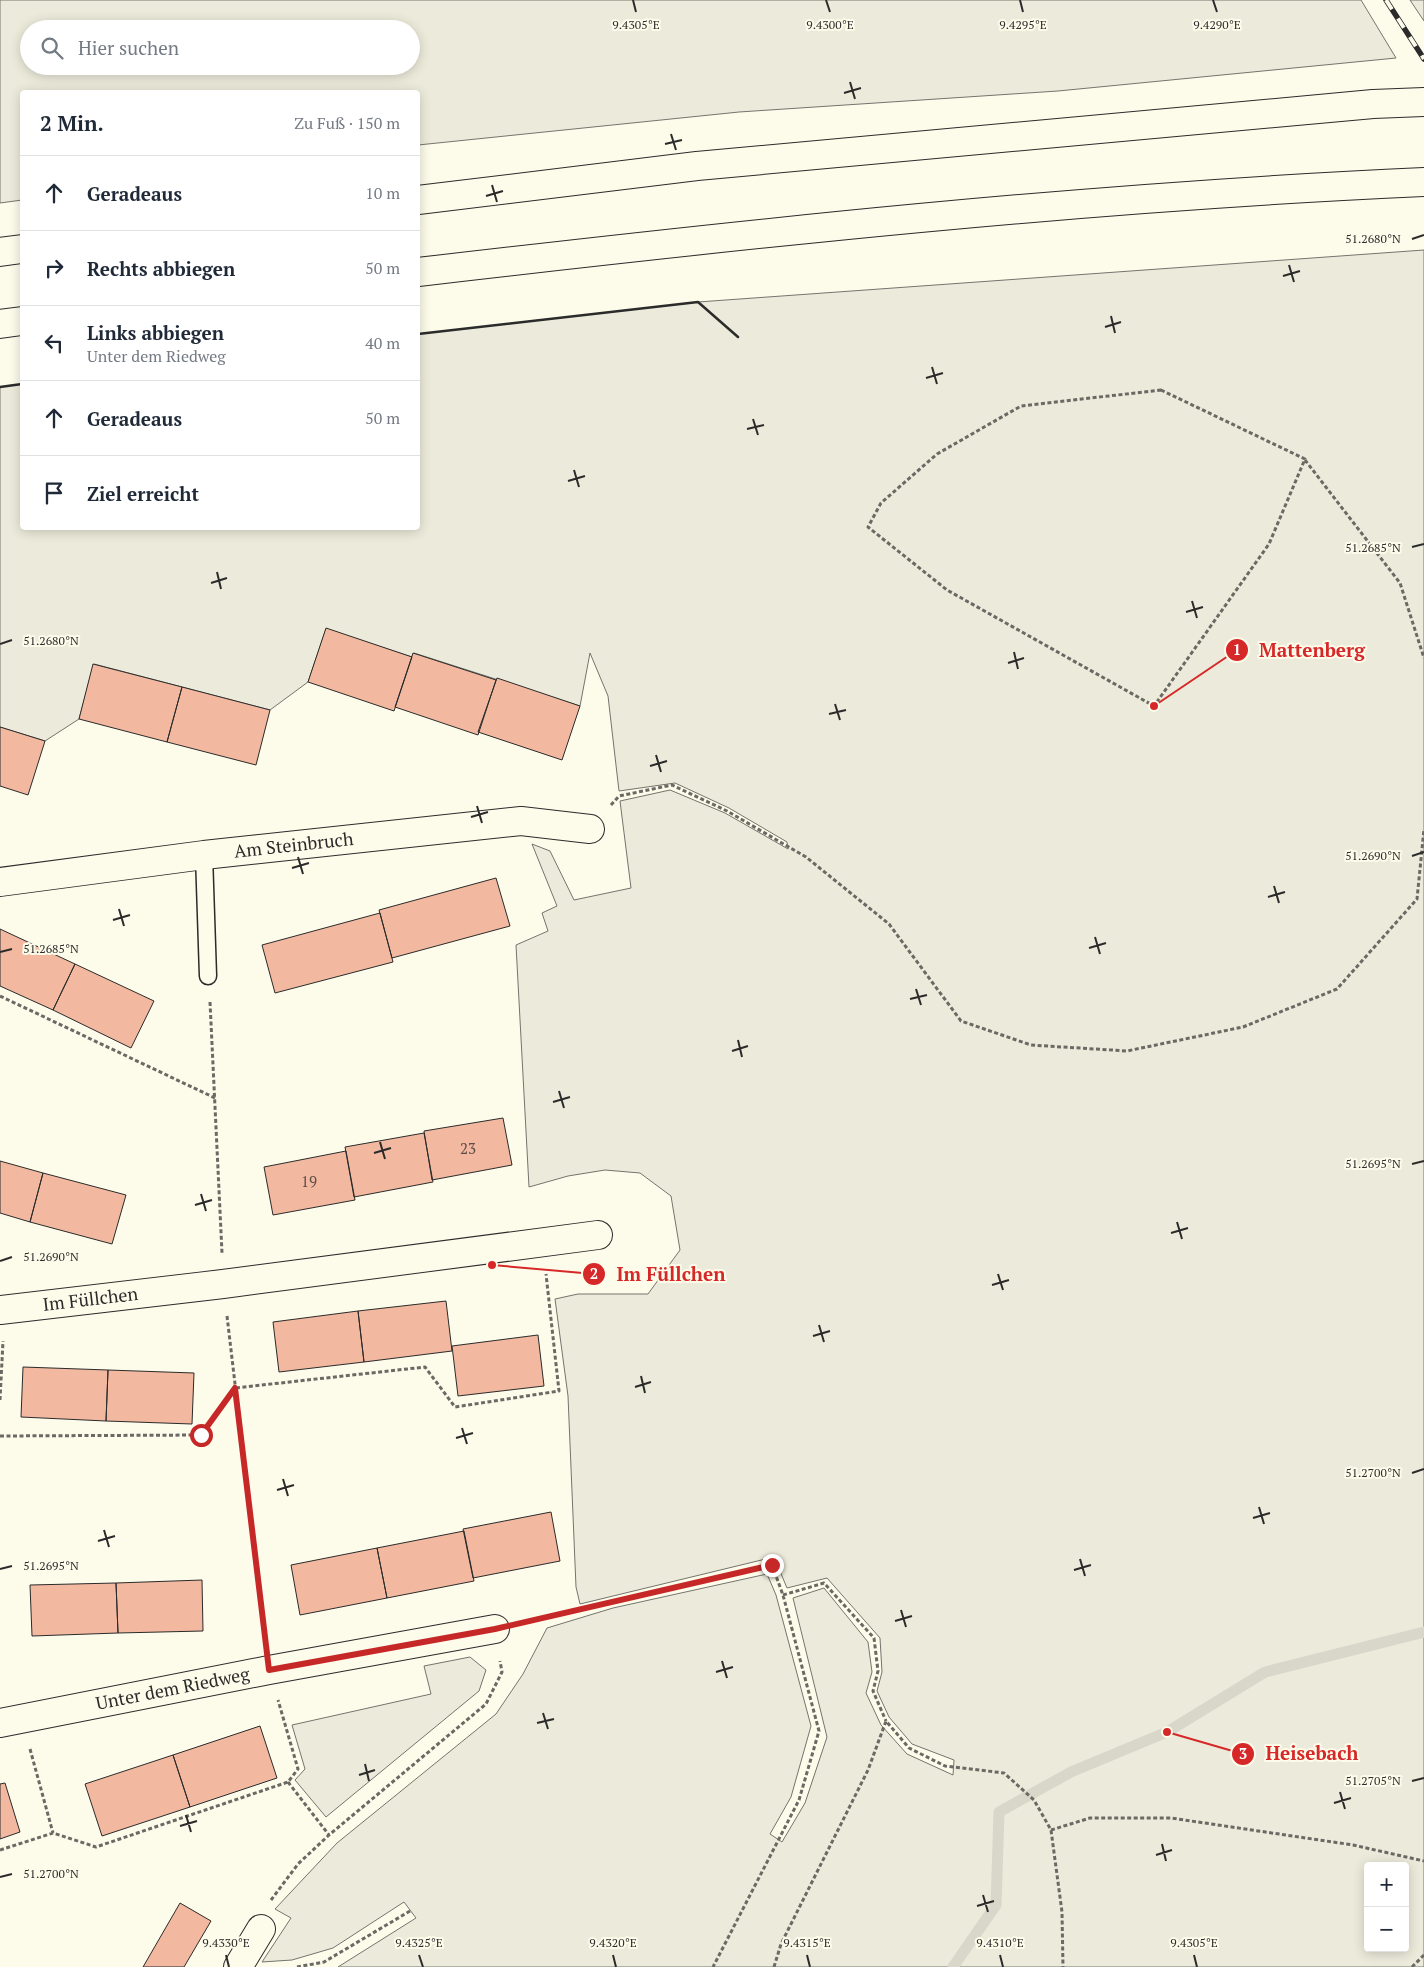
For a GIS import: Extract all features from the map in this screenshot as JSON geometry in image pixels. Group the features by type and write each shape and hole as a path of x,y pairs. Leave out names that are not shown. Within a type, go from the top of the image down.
{"main road":[{"path":"420,200 697,166 1373,104 1424,102"},
{"path":"420,272 812,227 1113,201 1411,183"},
{"path":"0,252 20,249"},
{"path":"0,324 20,321"},
{"name":"Am Steinbruch","path":"0,882 204,855 521,821 590,829"},
{"name":"Im Füllchen","path":"2,1310 223,1284 598,1235"},
{"name":"Unter dem Riedweg","path":"11,1721 269,1670 495,1629"},
{"path":"238,1967 261,1928"}],"lane":[{"path":"204,855 208,976"}],"path":[{"path":"1305,459 1269,544 1154,706 947,590 868,527 881,503 937,454 1021,406 1161,390 1305,459 1400,583 1424,658"},
{"path":"590,829 619,796 672,785 727,811 806,857 859,899 888,924 960,1021 1031,1044 1127,1051 1243,1027 1337,989 1417,899 1424,829"},
{"path":"0,1850 53,1833 96,1847 288,1782 298,1769 269,1670 223,1284 208,976"},
{"path":"0,996 215,1098"},
{"path":"0,1436 201,1435 235,1388 425,1368 455,1407 559,1391 542,1242"},
{"path":"0,1400 2,1310"},
{"path":"261,1928 268,1903 298,1864 486,1704 502,1672 495,1629 772,1565 783,1595 819,1731 799,1800 713,1967"},
{"path":"783,1595 824,1583 874,1638 878,1671 873,1691 886,1722 909,1748 945,1766 1004,1773 1034,1800 1051,1830 1062,1912 1062,1967"},
{"path":"11,1721 53,1833"},
{"path":"774,1967 781,1944 868,1770 886,1722"},
{"path":"288,1782 330,1836"},
{"path":"1051,1830 1090,1818 1171,1818 1353,1845 1424,1861"},
{"path":"297,1967 324,1962 410,1911"},
{"path":"1412,1967 1424,1955"}],"shaded area":[{"path":"0,0 1361,0 1396,58 1058,91 739,112 420,145 420,90 20,90 20,200 0,203"},
{"path":"1410,0 1424,0 1424,21"},
{"path":"1424,250 1424,1967 338,1967 416,1918 404,1902 333,1948 292,1960 262,1962 291,1918 275,1909 337,1843 496,1714 523,1674 547,1628 613,1608 767,1574 776,1595 811,1726 791,1797 770,1834 782,1842 805,1803 827,1737 793,1598 824,1588 868,1642 872,1672 866,1693 881,1725 907,1754 953,1775 954,1760 912,1744 889,1717 877,1691 882,1672 880,1638 827,1578 787,1588 774,1557 580,1604 576,1587 568,1396 555,1299 578,1294 648,1294 680,1250 671,1196 640,1173 605,1170 568,1176 529,1187 516,945 548,931 542,913 557,906 532,844 550,851 574,900 631,888 620,801 670,790 725,813 788,849 787,842 729,808 675,783 619,791 608,696 590,653 580,706 414,653 412,657 326,629 308,682 270,710 94,664 79,719 45,741 0,727 0,387 20,384 20,530 420,530 420,334 698,302"},
{"path":"470,1657 486,1670 479,1691 326,1817 295,1780 305,1769 292,1725 431,1694 424,1666"}],"building":[{"path":"326,628 412,657 394,711 308,682"},
{"path":"413,653 496,680 478,735 395,707"},
{"path":"93,664 182,687 167,742 79,719"},
{"path":"497,678 580,706 562,760 478,732"},
{"path":"182,687 270,710 256,765 167,742"},
{"path":"0,727 45,741 28,795 0,786"},
{"path":"496,878 510,926 392,958 379,910"},
{"path":"380,913 393,962 275,993 262,945"},
{"path":"0,929 75,964 53,1010 0,986"},
{"path":"75,964 154,1001 131,1048 53,1010"},
{"path":"503,1118 512,1165 432,1180 424,1131"},
{"path":"424,1133 433,1182 354,1197 345,1147"},
{"path":"346,1151 355,1200 273,1215 264,1167"},
{"path":"0,1161 43,1173 30,1222 0,1213"},
{"path":"43,1173 126,1195 112,1244 30,1222"},
{"path":"446,1301 452,1351 364,1362 358,1311"},
{"path":"358,1311 364,1362 279,1372 273,1322"},
{"path":"538,1335 544,1386 458,1396 452,1346"},
{"path":"23,1367 108,1370 106,1421 21,1417"},
{"path":"108,1370 194,1373 192,1424 106,1421"},
{"path":"551,1512 560,1561 473,1578 463,1529"},
{"path":"464,1531 474,1581 387,1598 377,1548"},
{"path":"377,1548 387,1598 300,1615 291,1565"},
{"path":"202,1580 203,1631 118,1633 116,1583"},
{"path":"116,1583 118,1633 32,1636 30,1585"},
{"path":"260,1726 277,1778 190,1807 173,1755"},
{"path":"173,1755 190,1807 102,1836 85,1784"},
{"path":"5,1783 20,1832 0,1839 0,1784"},
{"path":"180,1903 211,1921 184,1967 143,1967"}],"waterway":[{"path":"953,1967 996,1905 999,1812 1071,1772 1167,1732 1265,1672 1424,1632"}],"railway":[{"path":"1386,0 1424,59"}],"wall":[{"path":"420,334 698,302 738,337"},
{"path":"0,387 20,384"}],"place":[{"name":"Mattenberg","path":"1154,706"},
{"name":"Im Füllchen","path":"492,1265"},
{"name":"Heisebach","path":"1167,1732"}],"route":[{"path":"201,1435 235,1388 269,1670 495,1629 772,1565"}]}
